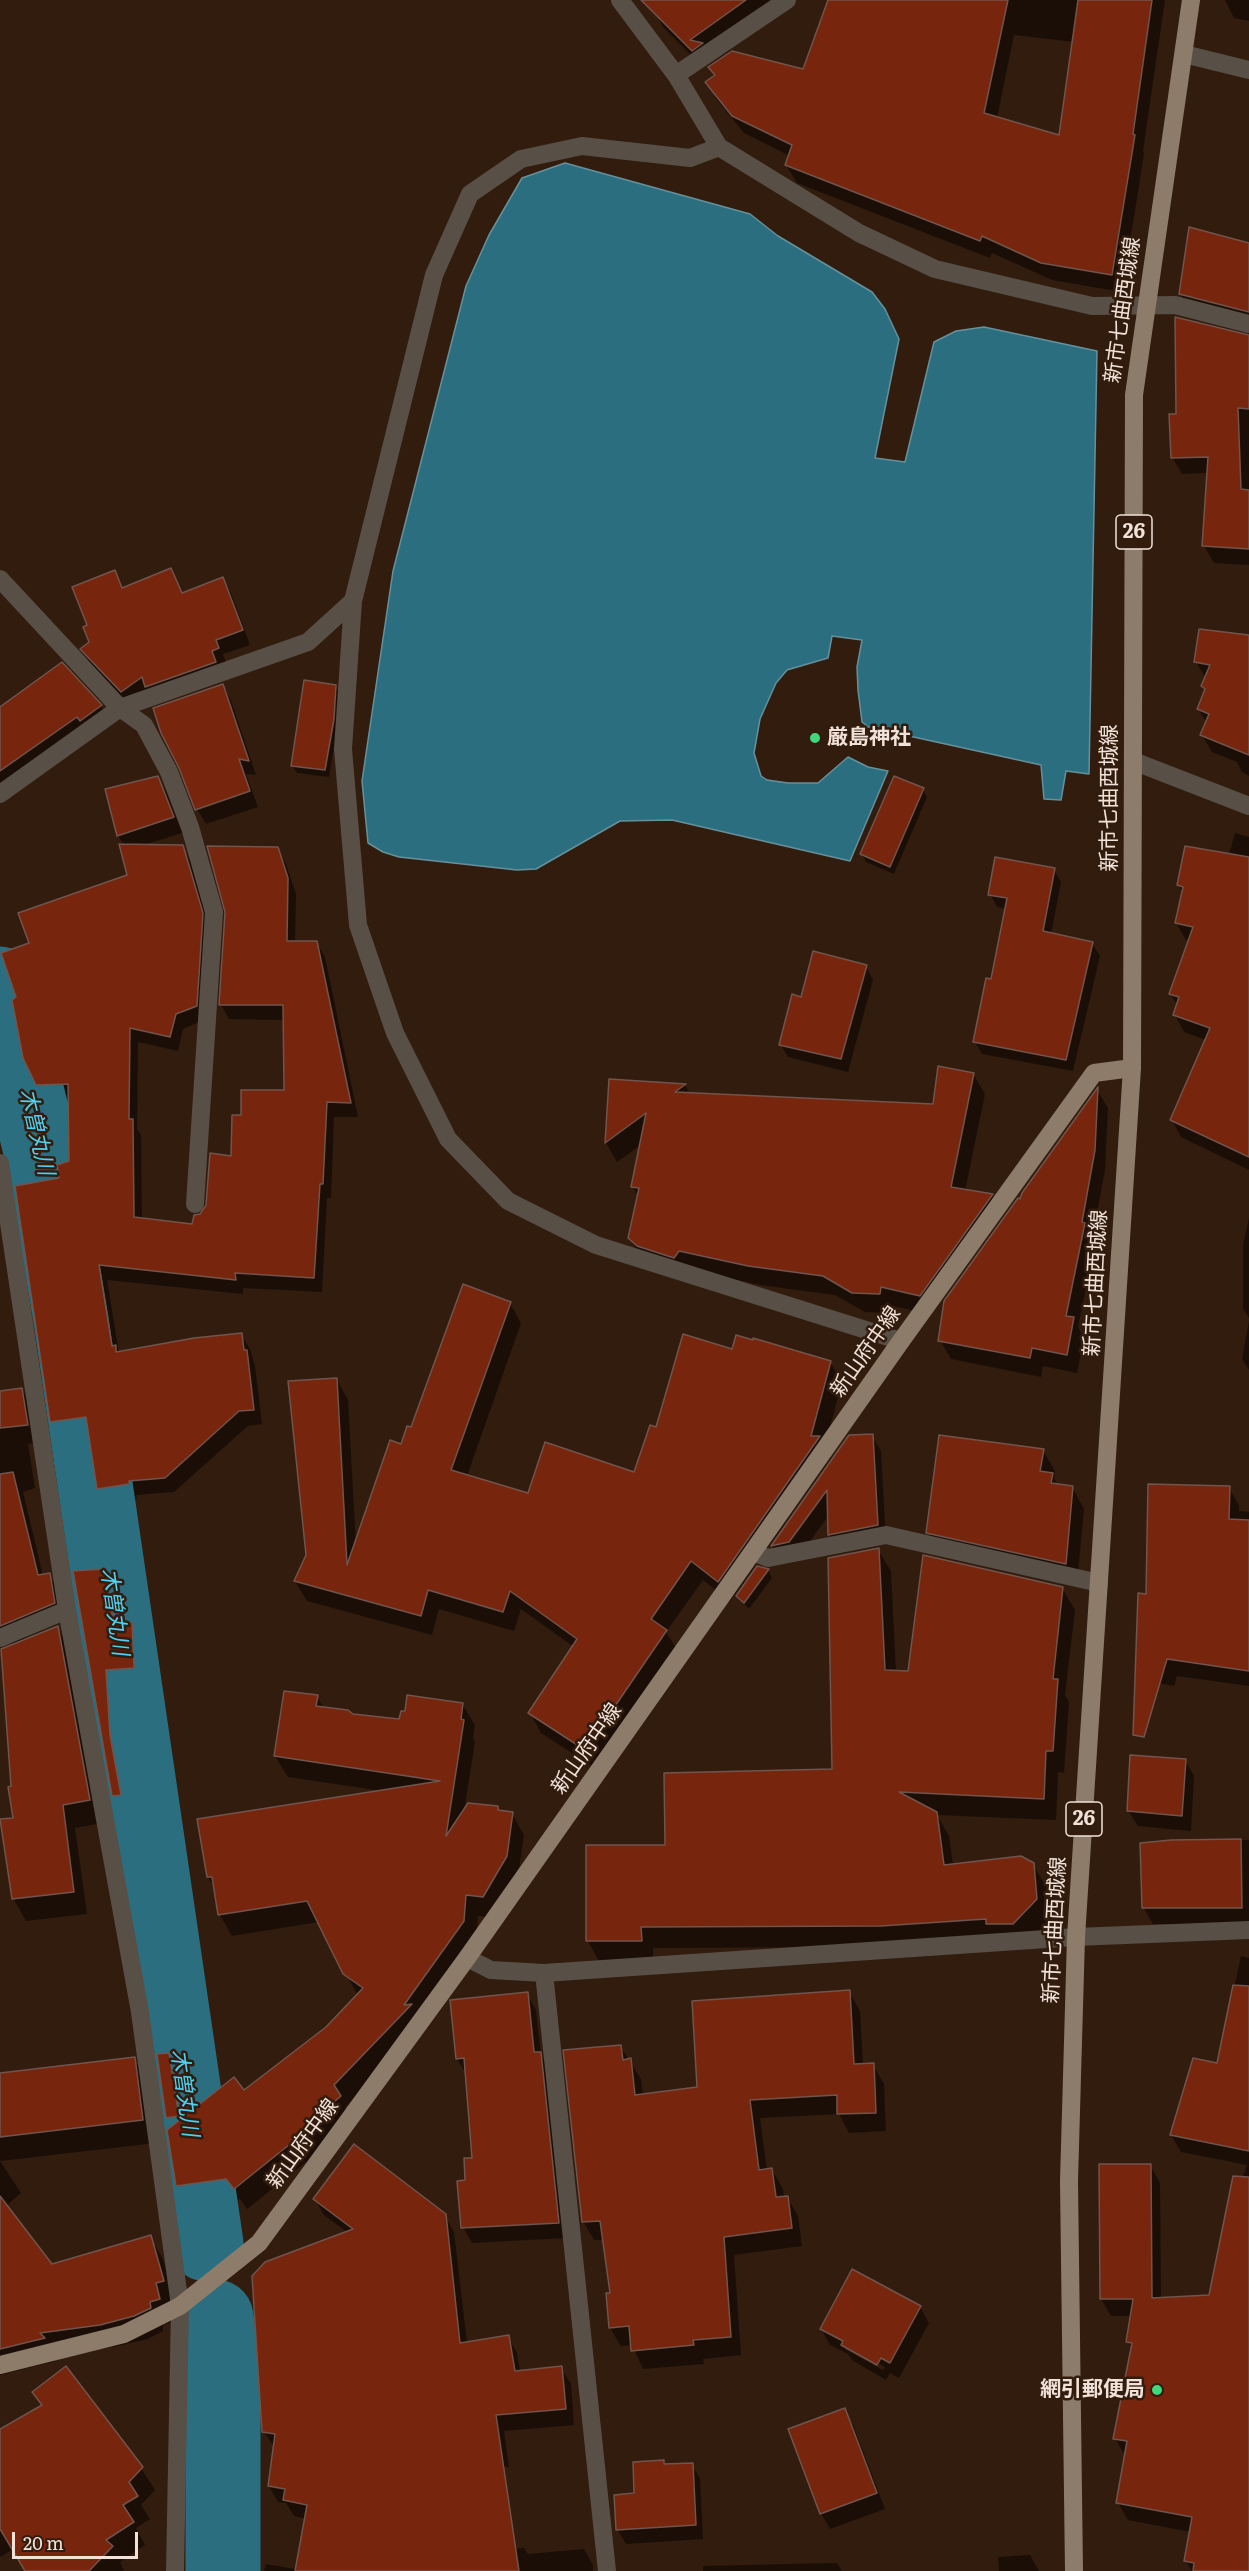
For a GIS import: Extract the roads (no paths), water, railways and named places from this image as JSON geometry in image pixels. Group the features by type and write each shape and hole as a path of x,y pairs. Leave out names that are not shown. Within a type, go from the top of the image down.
{"main road":[{"name":"新市七曲西城線","path":"1074,2571 1069,2181 1076,1937 1132,1068 1134,395 1191,0"},
{"name":"新山府中線","path":"0,2365 124,2334 180,2306 258,2243 467,1958 900,1341 1094,1073 1132,1068"}],"street":[{"path":"620,0 676,75 719,147 859,233 935,268 1092,306 1175,305 1249,324"},
{"path":"676,75 787,0"},
{"path":"1184,54 1249,70"},
{"path":"719,147 690,158 582,146 521,159 470,194 434,275 353,601 343,749 358,925 395,1033 448,1139 508,1200 596,1245 900,1341"},
{"path":"0,579 120,708 144,725 169,772 190,827 213,912 195,1204"},
{"path":"0,794 120,708 308,642 353,601"},
{"path":"1133,761 1249,806"},
{"path":"0,1163 67,1610 140,2012 180,2306 175,2571"},
{"path":"753,1552 768,1558 885,1535 1099,1583"},
{"path":"0,1638 67,1610"},
{"path":"467,1958 491,1970 544,1973 1076,1937 1249,1930"},
{"path":"544,1973 607,2571"}],"water":[{"path":"565,163 750,214 778,236 872,292 885,309 899,339 875,458 905,462 934,342 956,331 984,327 1097,351 1089,774 1066,771 1061,800 1044,799 1041,765 868,727 862,722 858,690 857,667 862,640 832,636 828,658 787,670 776,683 760,719 754,753 761,776 767,780 788,783 818,783 848,757 868,767 888,771 850,861 672,820 620,821 536,869 517,870 399,857 383,852 368,843 362,781 393,571 466,286 489,235 522,178"}],"waterway":[{"name":"木曽丸川","path":"0,984 46,1171 71,1320 206,2244"},
{"name":"木曽丸川","path":"216,2317 223,2370 223,2571"}],"place":[{"name":"厳島神社","path":"815,738"},
{"name":"網引郵便局","path":"1157,2390"}]}
